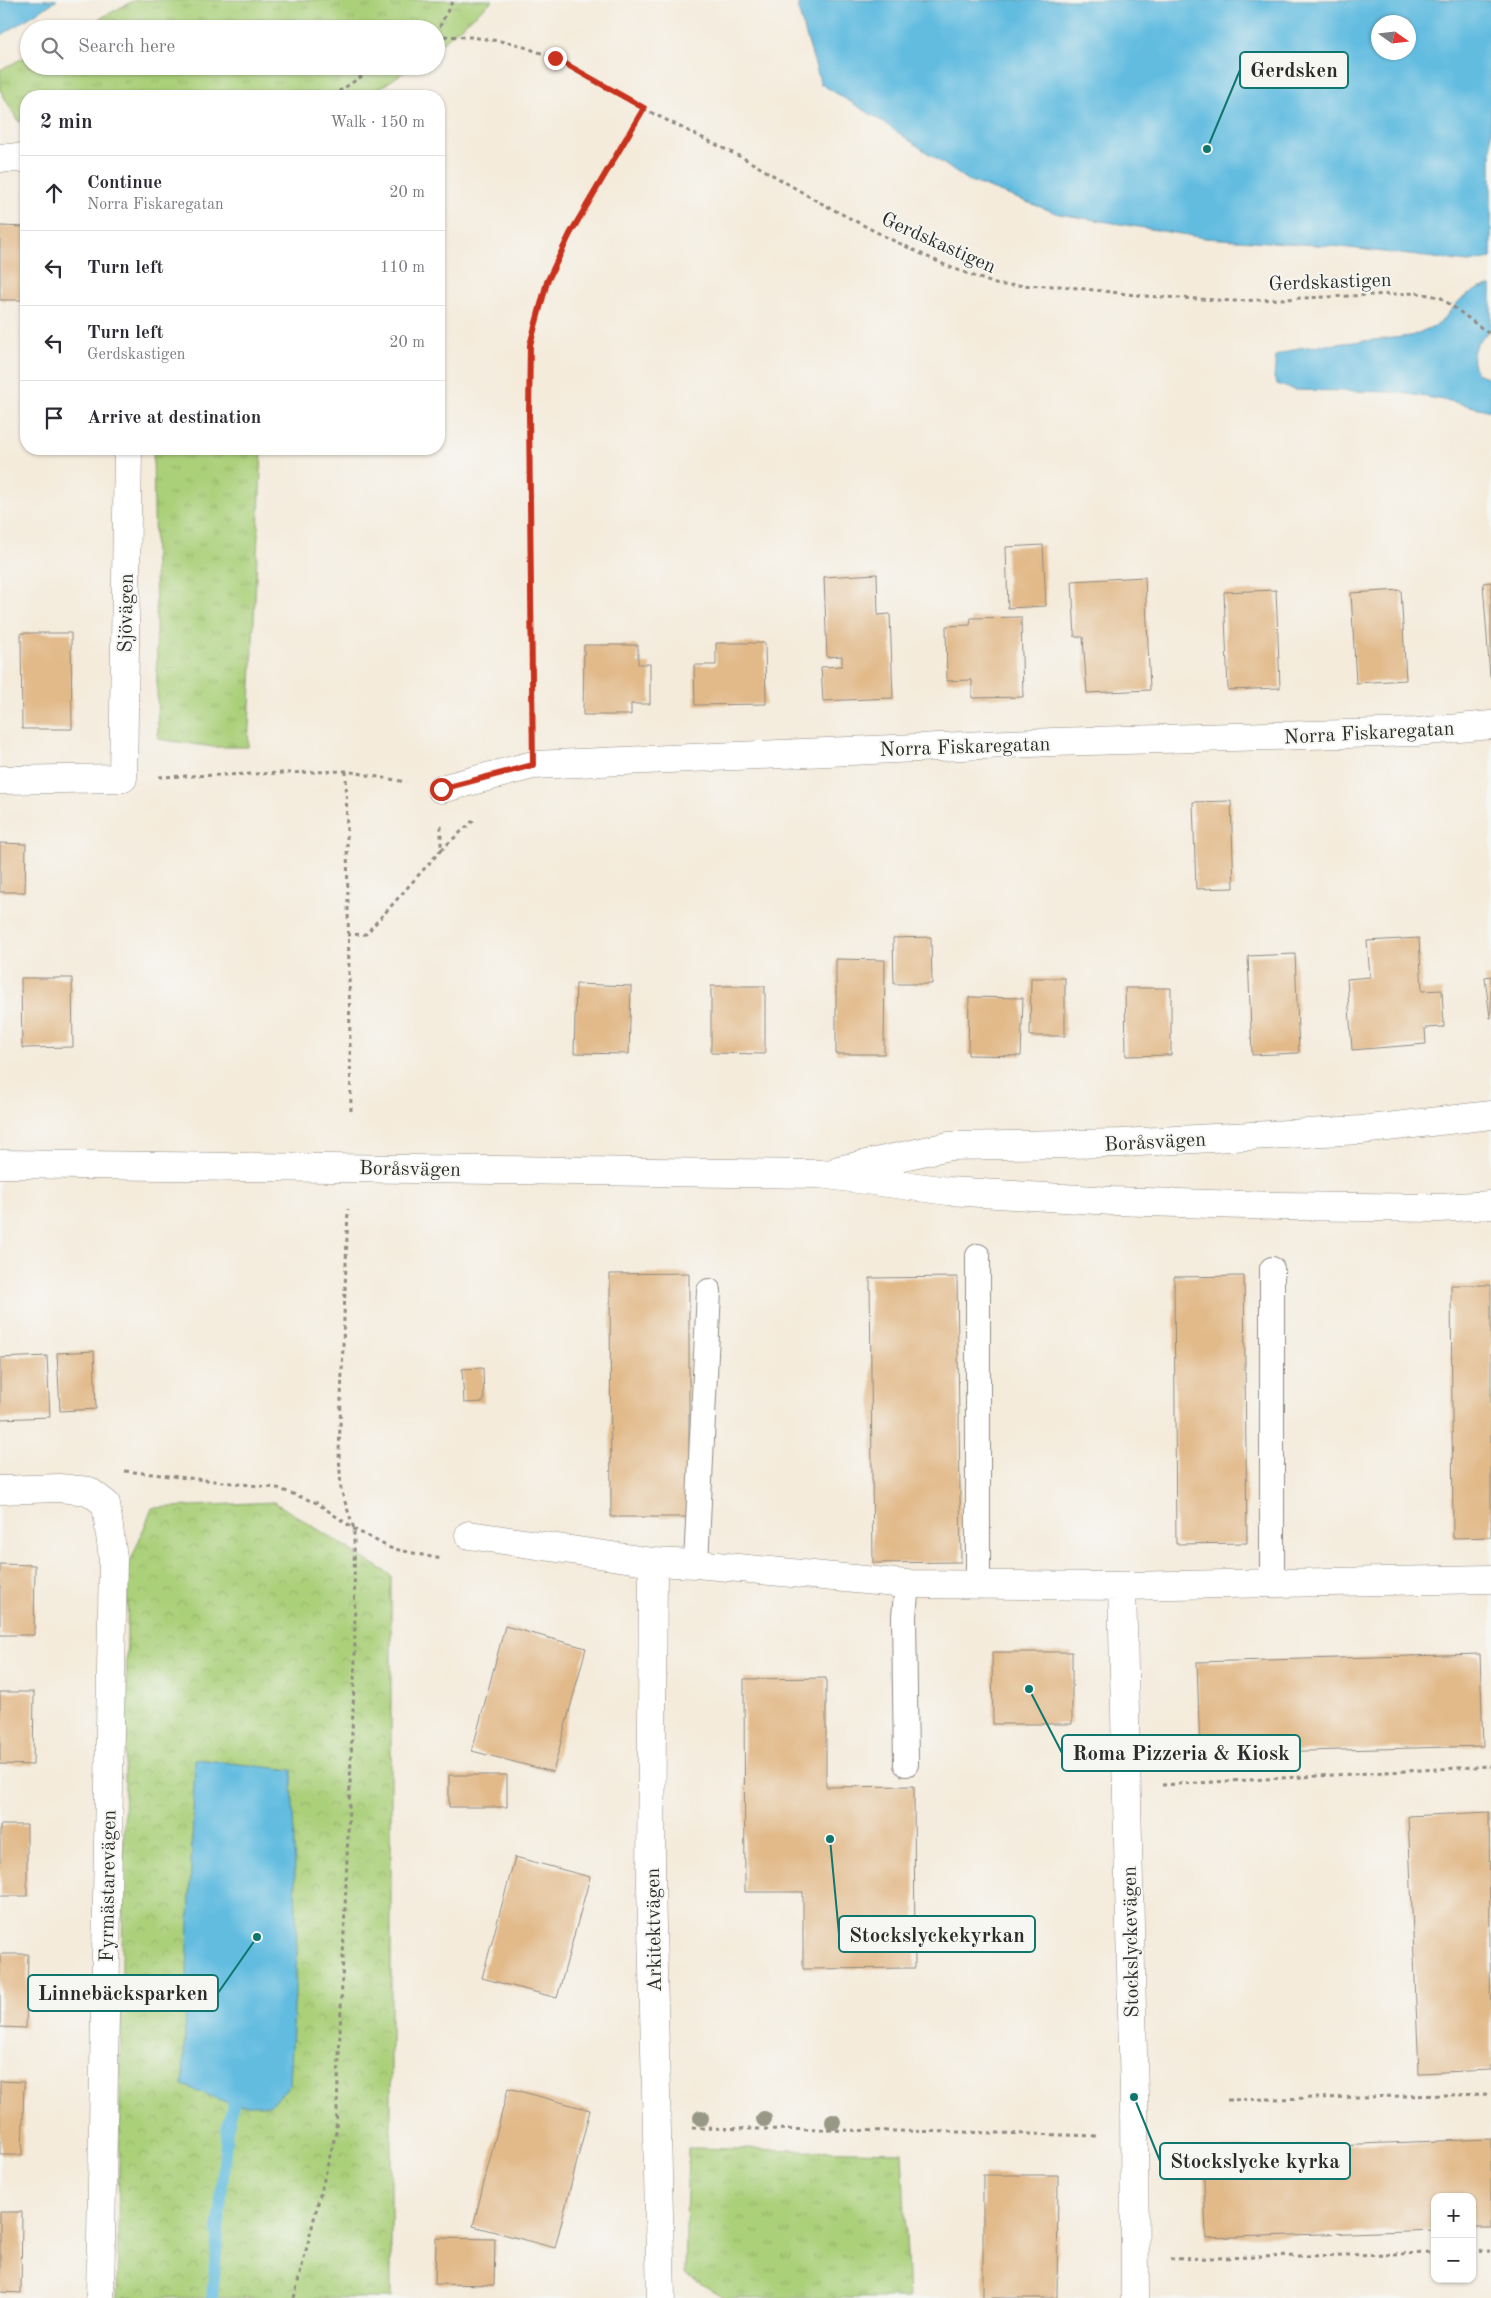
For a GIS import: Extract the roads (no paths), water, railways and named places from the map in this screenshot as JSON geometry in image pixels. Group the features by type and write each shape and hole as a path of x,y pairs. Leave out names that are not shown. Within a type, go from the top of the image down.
{"street":[{"path":"0,158 20,158"},
{"name":"Sjövägen","path":"0,780 123,778 128,455"},
{"name":"Norra Fiskaregatan","path":"441,789 533,765 1063,742 1417,732 1491,725"},
{"name":"Boråsvägen","path":"820,1174 949,1146 1121,1143 1361,1130 1491,1115"},
{"name":"Boråsvägen","path":"0,1164 820,1174 948,1191 1112,1201 1439,1208 1491,1204"},
{"name":"Fyrmästarevägen","path":"0,1490 59,1488 88,1491 106,1504 113,1558 100,2298"},
{"path":"469,1536 653,1562 696,1564 907,1584 1122,1586 1491,1579"},
{"name":"Arkitektvägen","path":"653,1562 651,1885 661,2298"},
{"name":"Stockslyckevägen","path":"1122,1586 1134,2136 1135,2298"}],"lane":[{"path":"978,1256 978,1585"},
{"path":"1272,1270 1272,1584"},
{"path":"696,1564 709,1291"},
{"path":"906,1764 904,1616 907,1584"}],"water":[{"path":"0,0 57,0 25,20 20,20 20,23 0,36"},
{"path":"799,0 1491,0 1491,258 1469,262 1332,246 1205,238 1059,214 967,180 877,118 821,84 799,13"},
{"path":"1491,286 1491,330 1480,339 1474,348 1473,360 1476,373 1491,378 1491,411 1450,401 1396,392 1294,390 1277,384 1274,378 1276,356 1298,348 1411,336 1439,324 1461,299 1480,288"},
{"path":"195,1759 292,1770 297,1953 290,2085 270,2105 233,2105 183,2085"}],"waterway":[{"path":"212,2298 227,2130 233,2105"}],"place":[{"name":"Gerdsken","path":"1207,149"},
{"name":"Roma Pizzeria & Kiosk","path":"1029,1689"},
{"name":"Stockslyckekyrkan","path":"830,1839"},
{"name":"Linnebäcksparken","path":"257,1937"},
{"name":"Stockslycke kyrka","path":"1134,2097"}]}
